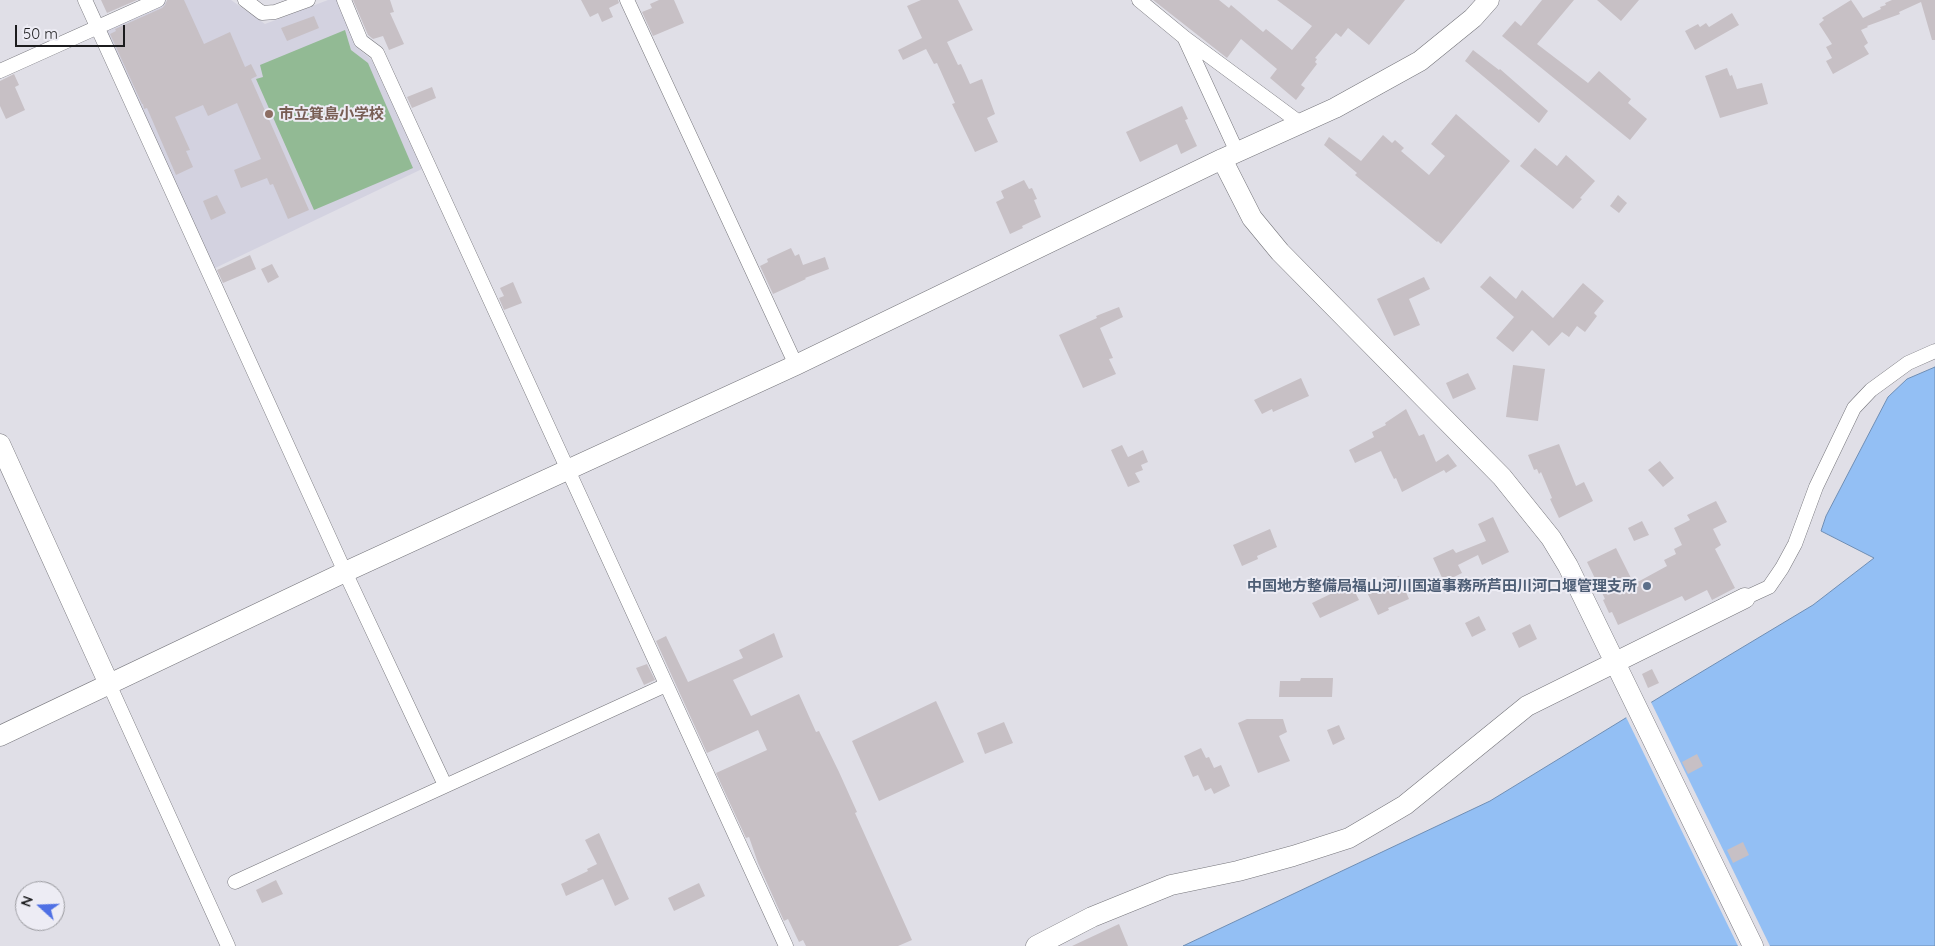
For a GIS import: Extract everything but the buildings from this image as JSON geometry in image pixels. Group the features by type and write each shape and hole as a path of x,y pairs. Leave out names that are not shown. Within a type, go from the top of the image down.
{"street":[{"path":"85,0 345,572 445,785"},
{"path":"0,71 158,0"},
{"path":"245,0 262,13 275,12 308,0"},
{"path":"344,0 361,40 377,53 786,946"},
{"path":"627,0 796,365"},
{"path":"1139,0 1185,38 1300,124"},
{"path":"0,736 345,572 796,365 1230,155 1334,108 1420,61 1473,18 1489,0"},
{"path":"1185,38 1252,218 1280,252 1502,477 1551,538 1568,566 1753,946"},
{"path":"1036,946 1092,917 1171,885 1256,866 1349,838 1405,805 1483,744 1527,706 1769,587 1795,544 1816,486 1854,408 1871,390 1908,364 1935,351"},
{"path":"0,444 228,946"},
{"path":"235,882 666,685"}],"shaded area":[{"name":"市立箕島小学校","path":"170,0 231,0 265,24 328,0 341,0 356,47 372,60 422,169 211,270 106,34 106,30"}],"green space":[{"path":"345,30 351,50 368,63 413,168 314,210 256,79 263,77 260,65"}],"water":[{"path":"1935,367 1935,946 1183,946 1490,801 1813,605 1874,558 1821,531 1826,516 1888,397 1907,379"}],"pier":[{"path":"1650,700 1770,946 1738,946 1625,715"}],"place":[{"name":"市立箕島小学校","path":"269,114"},
{"name":"中国地方整備局福山河川国道事務所芦田川河口堰管理支所","path":"1647,586"}]}
